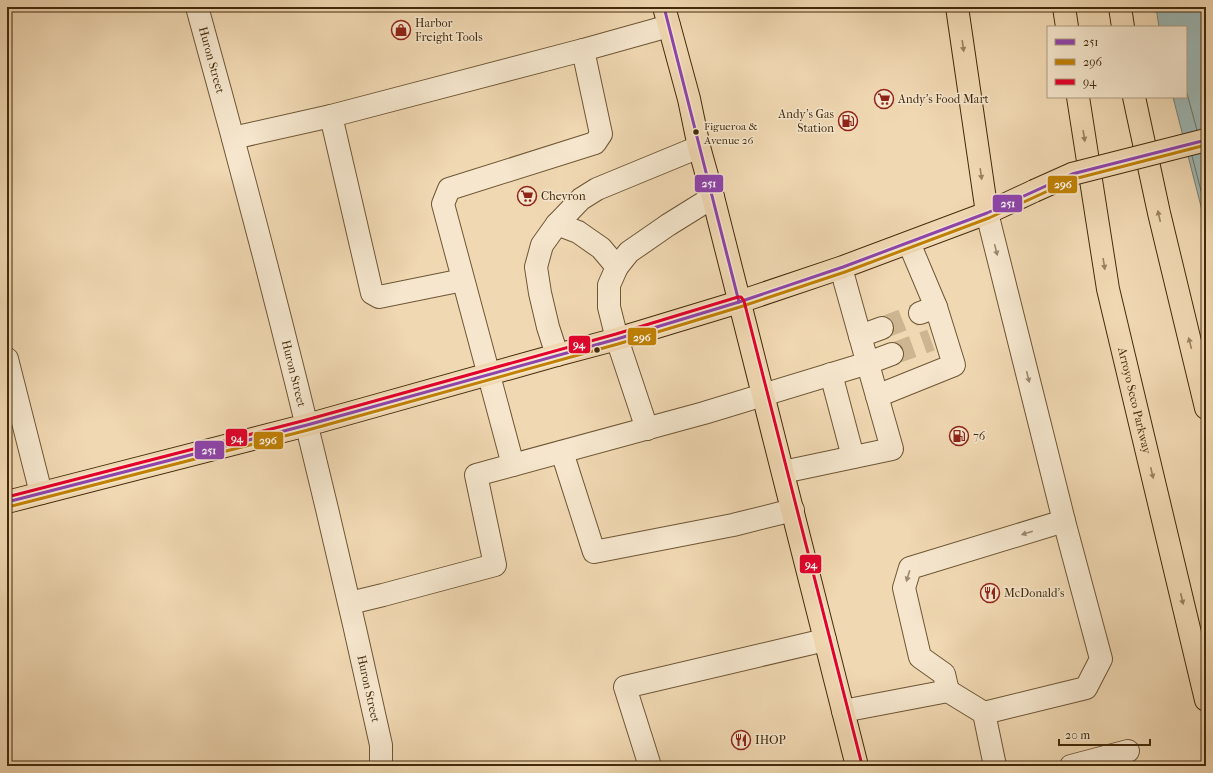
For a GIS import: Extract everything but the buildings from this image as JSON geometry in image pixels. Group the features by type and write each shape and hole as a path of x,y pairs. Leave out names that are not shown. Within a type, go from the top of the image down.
{"main road":[{"path":"957,7 987,213"},
{"path":"1064,7 1067,26"},
{"path":"1120,7 1123,26"},
{"path":"667,17 857,766"},
{"name":"Arroyo Seco Parkway","path":"1078,98 1108,289 1206,700"},
{"path":"1134,98 1159,213 1206,408"},
{"path":"7,502 307,425 617,339 740,302 841,268 987,213 1072,174 1206,140"}],"street":[{"name":"Huron Street","path":"197,7 233,138 307,425 350,603 381,745 381,766"},
{"path":"233,138 331,116 583,50 667,17"},
{"path":"513,465 443,204 449,189 595,143 601,134 583,50"},
{"path":"331,116 372,293 379,297 463,280"},
{"path":"557,355 548,327 536,267 542,245 556,224 581,199 598,189 699,147"},
{"path":"647,429 617,339 609,308 609,285 616,267 629,252 668,225 713,197"},
{"path":"843,711 948,691 984,713 1086,688 1101,659 1064,521 987,213"},
{"path":"556,224 578,232 601,248 616,267"},
{"path":"877,396 954,366 937,336 908,242"},
{"path":"783,472 892,449 841,268"},
{"path":"860,336 882,328"},
{"path":"350,603 495,565 476,475 704,413 868,363 892,354"},
{"path":"7,359 41,493"},
{"path":"830,374 853,457"},
{"path":"562,452 594,552 733,525 792,510"},
{"path":"948,691 944,674 920,657 904,588 910,568 1064,521"},
{"path":"650,766 625,687 825,640"},
{"path":"984,713 996,766"},
{"path":"1071,766 1128,751"}],"water":[{"path":"1156,7 1206,7 1206,226 1173,98 1187,98 1187,26 1159,26"}],"tunnel":[{"path":"882,328 920,313"},
{"path":"892,354 931,340"}],"transit line":[{"name":"251","path":"664,7 739,302"},
{"name":"251","path":"7,502 307,425 617,339 739,302 843,267 987,213 1072,174 1206,140"},
{"name":"296","path":"8,507 308,430 618,344 740,307 845,272 989,218 1074,179 1206,145"},
{"name":"94","path":"7,497 306,420 616,334 741,297 744,301 862,765"}],"place":[{"name":"Harbor Freight Tools","path":"401,30"},
{"name":"Andy's Food Mart","path":"884,99"},
{"name":"Andy's Gas Station","path":"848,121"},
{"name":"Figueroa & Avenue 26","path":"696,132"},
{"name":"Chevron","path":"527,196"},
{"name":"76","path":"959,436"},
{"name":"McDonald's","path":"990,593"},
{"name":"IHOP","path":"741,740"}]}
